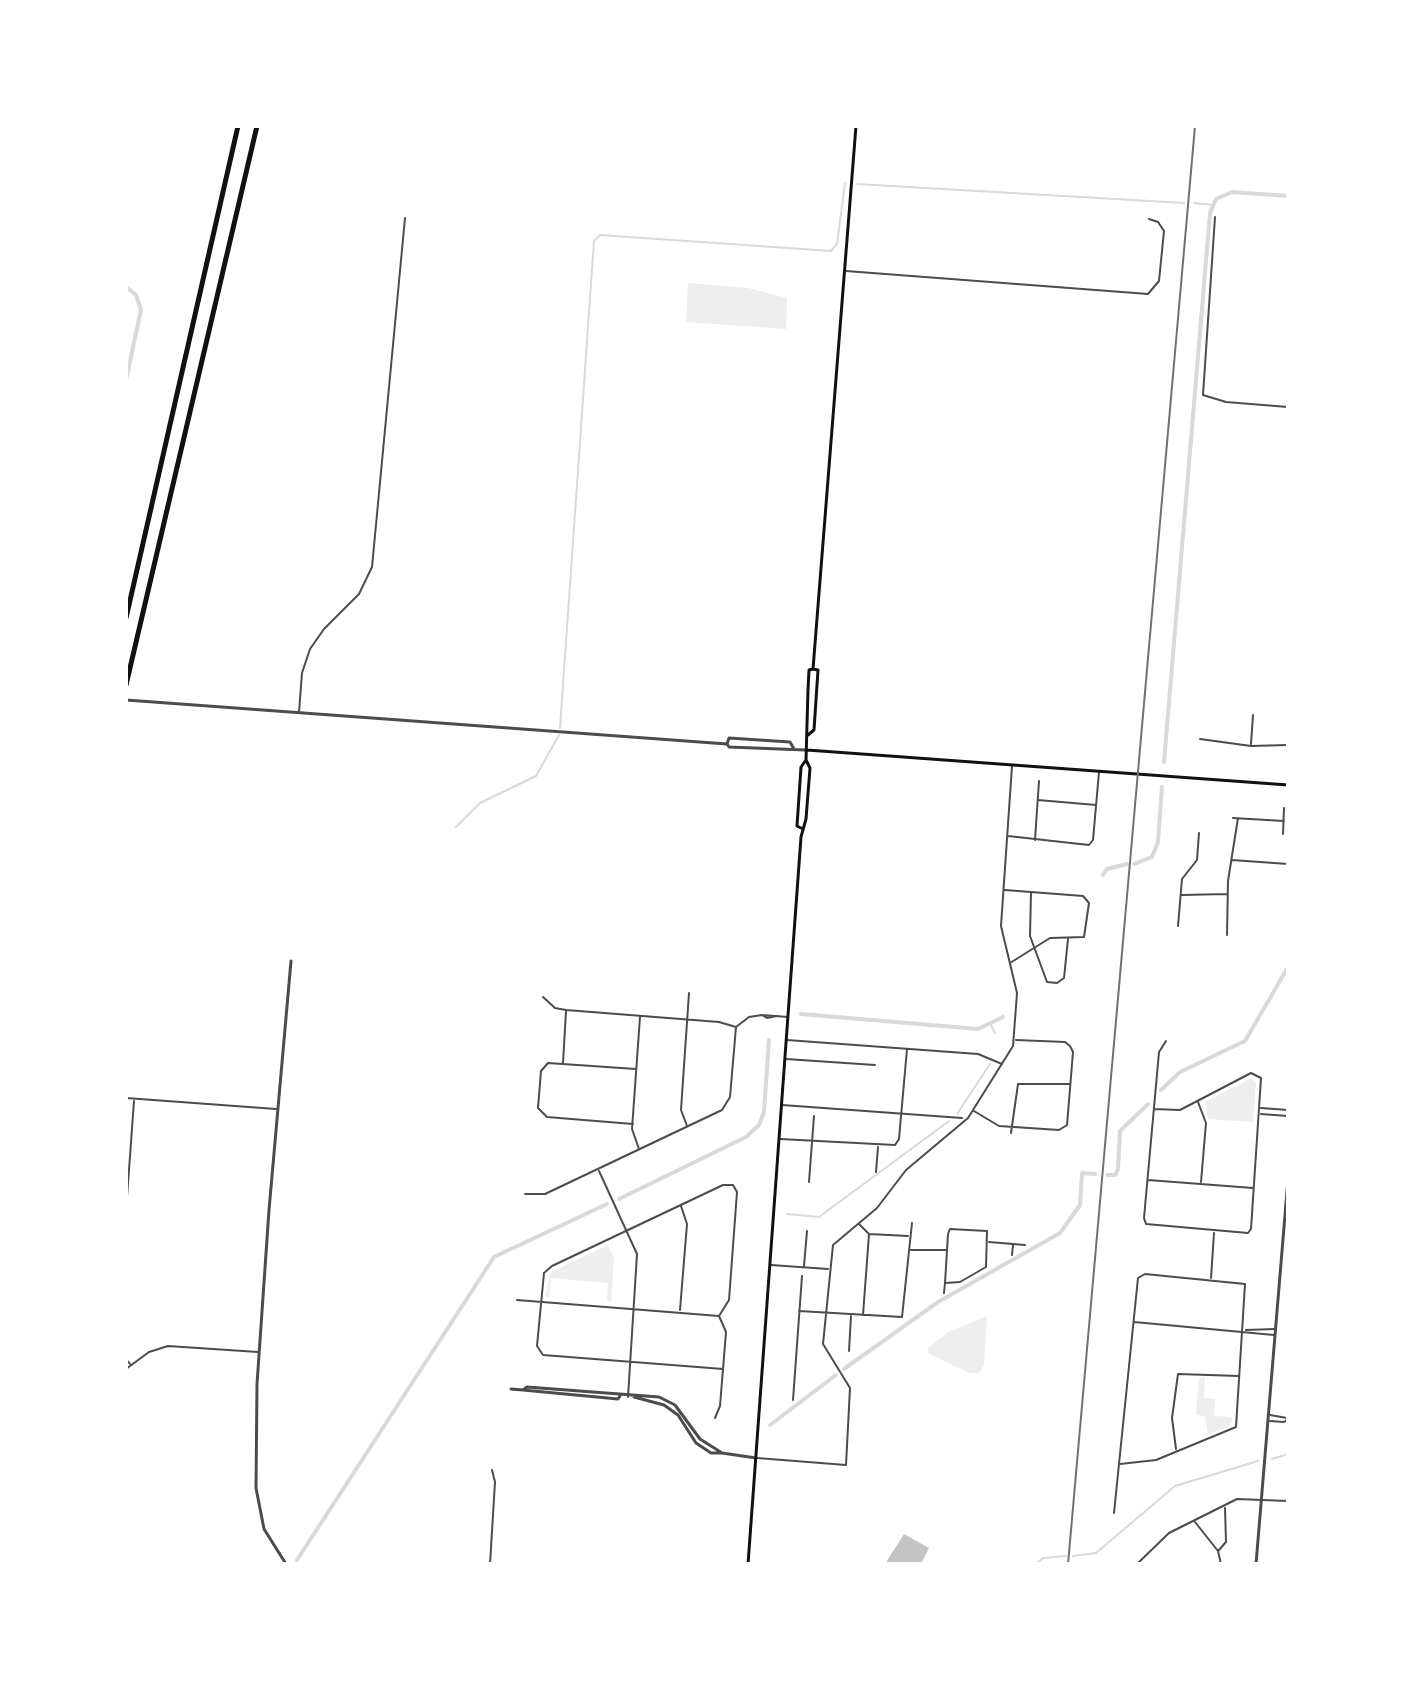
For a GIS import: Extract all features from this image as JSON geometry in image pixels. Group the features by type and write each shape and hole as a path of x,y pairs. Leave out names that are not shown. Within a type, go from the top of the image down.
{"highway":[{"path":"126,618 238,126"},
{"path":"126,685 257,126"}],"main road":[{"path":"813,669 856,126"},
{"path":"808,735 814,730 818,670 813,669"},
{"path":"801,828 797,826 801,767 806,760 809,670 813,669"},
{"path":"807,750 1288,785"},
{"path":"801,828 806,826 810,768 806,760"},
{"path":"748,1564 801,828"}],"street":[{"path":"1215,217 1203,395 1226,402 1288,407"},
{"path":"299,713 302,673 310,649 324,629 359,594 372,567 405,218"},
{"path":"845,271 1148,294 1159,281 1164,231 1158,222 1149,219"},
{"path":"126,700 727,744 729,747 807,750"},
{"path":"1251,746 1253,715"},
{"path":"727,744 729,738 790,742 794,749"},
{"path":"1200,739 1251,746 1288,745"},
{"path":"511,1389 543,1388 634,1397 664,1405 678,1415 696,1443 711,1453 846,1465 851,1395 848,1383 824,1350 828,1269 833,1245 877,1208 906,1170 973,1111 1015,1039 1017,993 1001,926 1013,765"},
{"path":"1008,836 1091,843 1099,771"},
{"path":"1035,840 1039,781"},
{"path":"1038,800 1096,805"},
{"path":"1283,834 1284,808"},
{"path":"1233,818 1284,821"},
{"path":"1227,935 1231,860 1238,818"},
{"path":"1178,926 1182,879 1197,860 1199,833"},
{"path":"1231,860 1288,864"},
{"path":"1004,890 1088,899 1084,937 1050,938 1009,963"},
{"path":"1031,892 1029,923 1033,948 1041,961 1045,981 1061,982 1068,938"},
{"path":"1181,895 1230,894"},
{"path":"286,1564 264,1529 258,1505 259,1352 291,961"},
{"path":"687,1127 681,1110 689,993"},
{"path":"543,997 555,1008 566,1010 687,1019 736,1027 749,1017 776,1013 777,1016 788,1017"},
{"path":"563,1063 566,1010"},
{"path":"640,1016 633,1124 640,1150"},
{"path":"525,1194 545,1194 724,1108 730,1097 736,1027"},
{"path":"973,1111 999,1126 1065,1128 1070,1046 1065,1042 1015,1039"},
{"path":"786,1040 978,1054 1002,1065"},
{"path":"1154,1109 1180,1110 1251,1073 1258,1074 1263,1081 1251,1229 1244,1234 1146,1224 1148,1180 1154,1109 1159,1052 1166,1041"},
{"path":"779,1139 895,1145 899,1139 907,1049"},
{"path":"785,1059 875,1065"},
{"path":"633,1124 541,1115 538,1108 540,1080 546,1064 636,1069"},
{"path":"1011,1133 1018,1084 1070,1084"},
{"path":"126,1098 278,1109"},
{"path":"126,1211 134,1098"},
{"path":"1198,1101 1206,1118 1201,1184"},
{"path":"781,1104 962,1118"},
{"path":"1261,1108 1288,1110"},
{"path":"1260,1114 1288,1116"},
{"path":"809,1182 814,1116"},
{"path":"876,1172 878,1146"},
{"path":"598,1170 637,1254 628,1397"},
{"path":"1256,1564 1288,1179"},
{"path":"1148,1180 1254,1188"},
{"path":"719,1316 729,1300 737,1192 733,1185 723,1185 544,1273 537,1346 540,1354 723,1369"},
{"path":"680,1311 687,1224 681,1205"},
{"path":"858,1223 869,1234 910,1236"},
{"path":"799,1311 902,1317 912,1223"},
{"path":"944,1293 950,1229 987,1231 986,1267 958,1283 945,1283"},
{"path":"804,1267 807,1231"},
{"path":"1211,1280 1215,1231"},
{"path":"863,1315 869,1234"},
{"path":"988,1242 1025,1245"},
{"path":"1012,1255 1013,1244"},
{"path":"909,1250 947,1250"},
{"path":"770,1265 828,1269"},
{"path":"793,1400 802,1276"},
{"path":"1114,1513 1136,1281 1140,1276 1245,1284 1236,1427 1156,1460 1120,1464"},
{"path":"517,1300 719,1316"},
{"path":"849,1351 851,1314"},
{"path":"715,1418 720,1406 726,1332 719,1316"},
{"path":"1132,1322 1275,1335"},
{"path":"1244,1330 1276,1329"},
{"path":"126,1369 156,1349 168,1346 259,1352"},
{"path":"126,1359 131,1365"},
{"path":"1177,1451 1172,1418 1178,1374 1240,1377"},
{"path":"1269,1415 1288,1419"},
{"path":"1268,1421 1288,1419"},
{"path":"490,1564 495,1482 492,1470"},
{"path":"1137,1564 1163,1537 1242,1498 1288,1501"},
{"path":"1218,1551 1226,1542 1228,1517 1224,1506"},
{"path":"1194,1520 1218,1551 1221,1564"}],"shaded area":[{"path":"688,283 748,288 787,298 786,329 686,322"},
{"path":"1251,1078 1256,1083 1253,1122 1208,1119 1205,1102"},
{"path":"608,1245 614,1258 611,1302 607,1301 608,1283 551,1278 549,1298 545,1296 551,1272"},
{"path":"987,1316 984,1365 979,1373 970,1373 929,1354 927,1349 948,1332"},
{"path":"1199,1378 1205,1378 1204,1398 1215,1399 1214,1416 1233,1417 1230,1426 1208,1435 1205,1416 1196,1415"}],"building":[{"path":"904,1534 929,1548 921,1564 885,1564"}],"waterway":[{"path":"560,728 594,241 600,235 831,251 837,244 845,183"},
{"path":"857,184 1184,203"},
{"path":"1164,762 1210,213 1216,199 1232,192 1288,196"},
{"path":"1194,203 1213,205"},
{"path":"126,287 136,295 141,310 126,380"},
{"path":"456,827 480,803 536,776 559,735"},
{"path":"1134,864 1152,857 1158,842 1162,787"},
{"path":"1103,875 1107,869 1127,864"},
{"path":"1161,1090 1180,1072 1245,1041 1288,967"},
{"path":"801,1014 978,1029 1003,1017"},
{"path":"990,1023 995,1033"},
{"path":"619,1199 746,1137 759,1125 764,1112 769,1040"},
{"path":"957,1114 990,1064"},
{"path":"1107,1175 1115,1175 1118,1169 1120,1131 1148,1104"},
{"path":"787,1214 819,1217 949,1121"},
{"path":"844,1369 938,1302 1060,1233 1080,1205 1082,1173 1095,1174"},
{"path":"297,1560 494,1257 607,1204"},
{"path":"770,1425 836,1375"},
{"path":"1272,1459 1288,1454"},
{"path":"1073,1556 1096,1553 1175,1486 1258,1461"},
{"path":"1036,1564 1043,1558 1066,1556"}],"railway":[{"path":"1068,1564 1195,126"}]}
